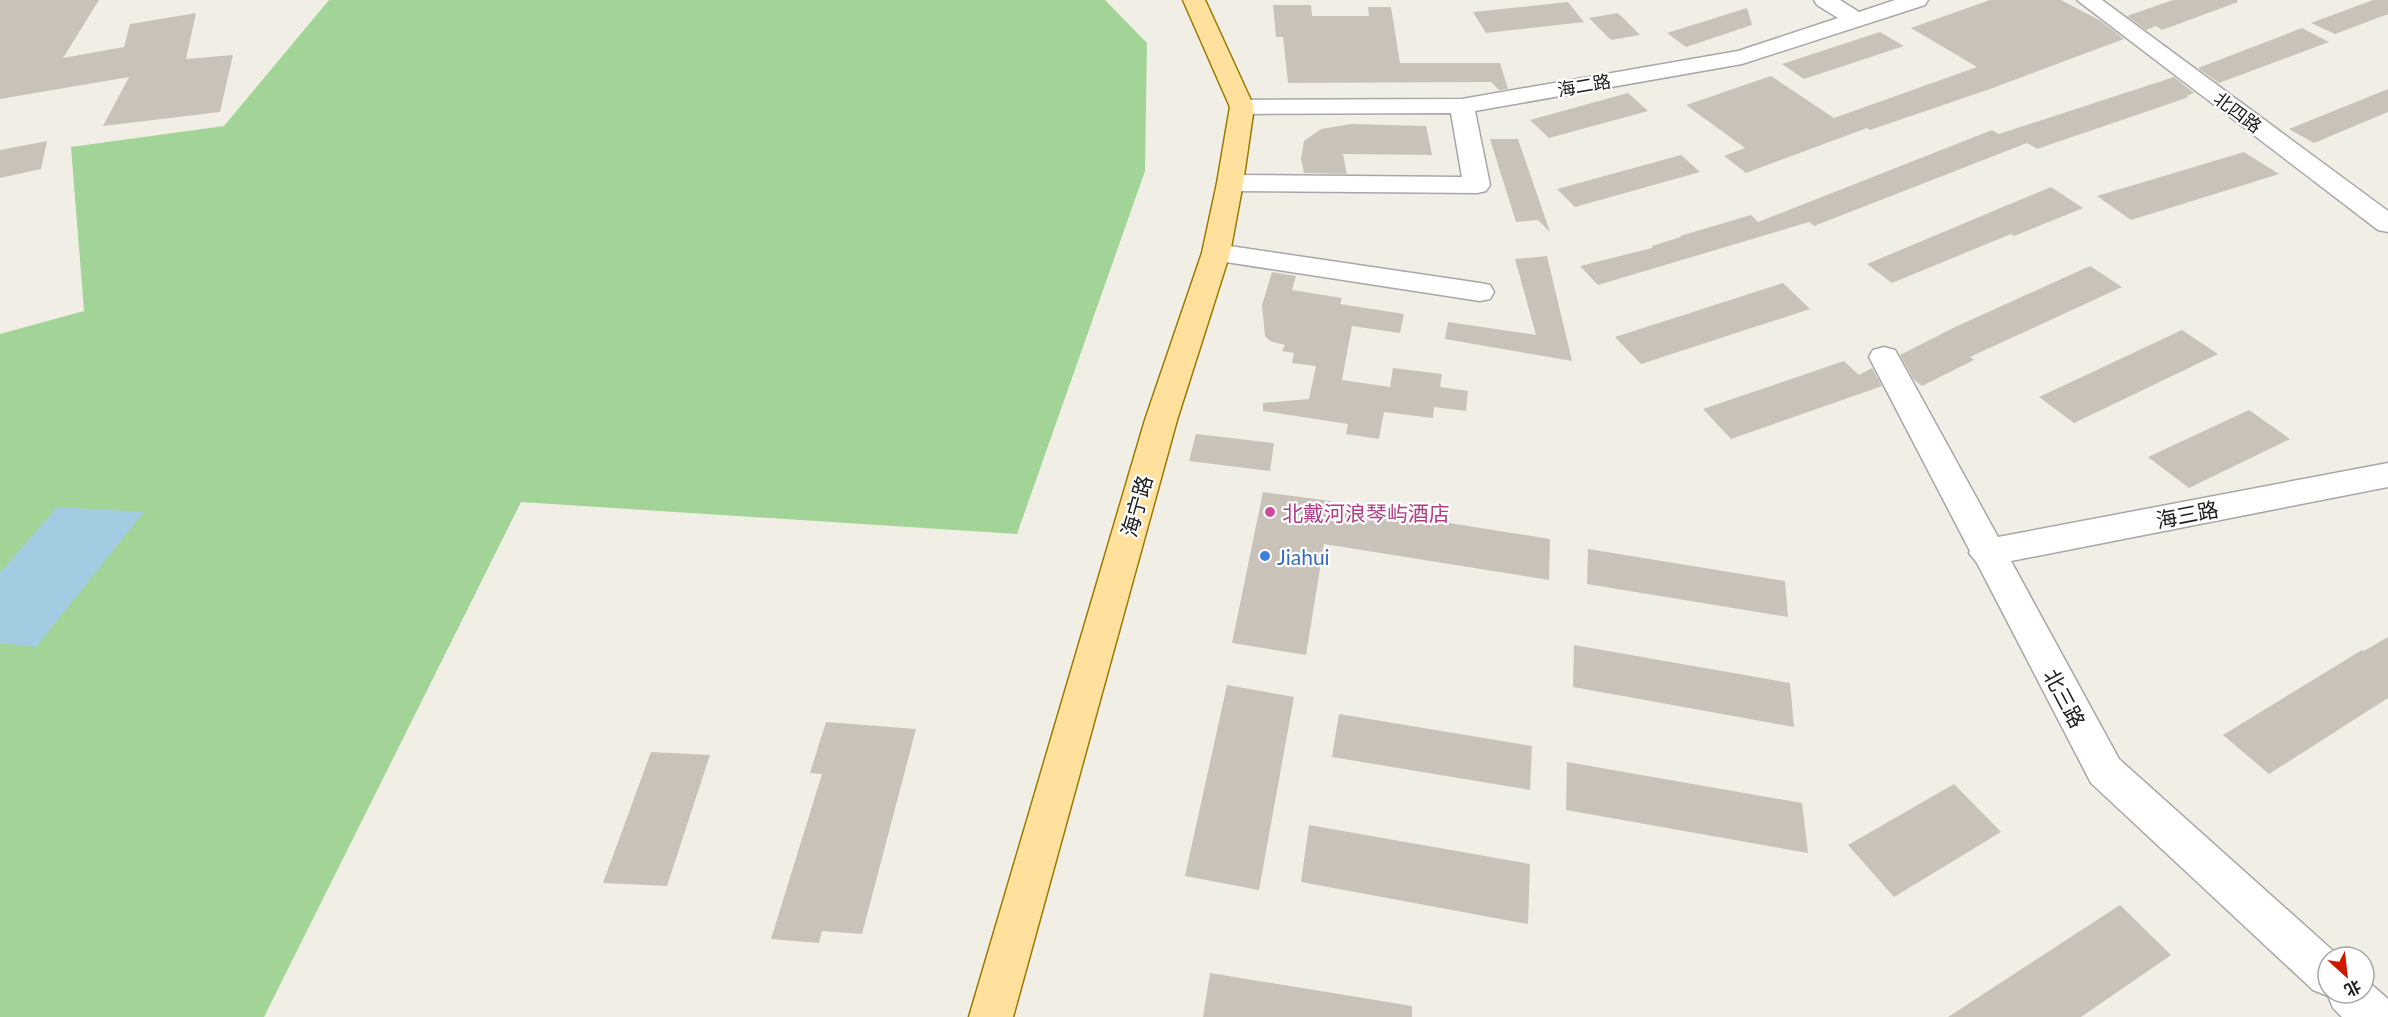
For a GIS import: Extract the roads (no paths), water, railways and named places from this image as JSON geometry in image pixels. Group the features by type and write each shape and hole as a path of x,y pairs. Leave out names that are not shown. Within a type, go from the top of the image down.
{"main road":[{"path":"1194,0 1242,107"},
{"name":"海宁路","path":"991,1017 1161,420 1216,253 1242,107"}],"street":[{"path":"1825,0 1857,20"},
{"name":"海二路","path":"1242,107 1462,106 1742,57 1917,0"},
{"name":"北四路","path":"2088,0 2388,224"},
{"path":"1230,183 1477,185 1462,106"},
{"path":"1216,253 1480,292"},
{"name":"北三路","path":"1884,357 1986,553 2104,771 2316,964"},
{"name":"海三路","path":"1986,553 2388,475"},
{"path":"2362,1005 2375,1017"}],"water":[{"path":"57,507 144,512 36,647 0,643 0,573"}],"place":[{"name":"北戴河浪琴屿酒店","path":"1270,512"},
{"name":"Jiahui","path":"1265,556"}]}
